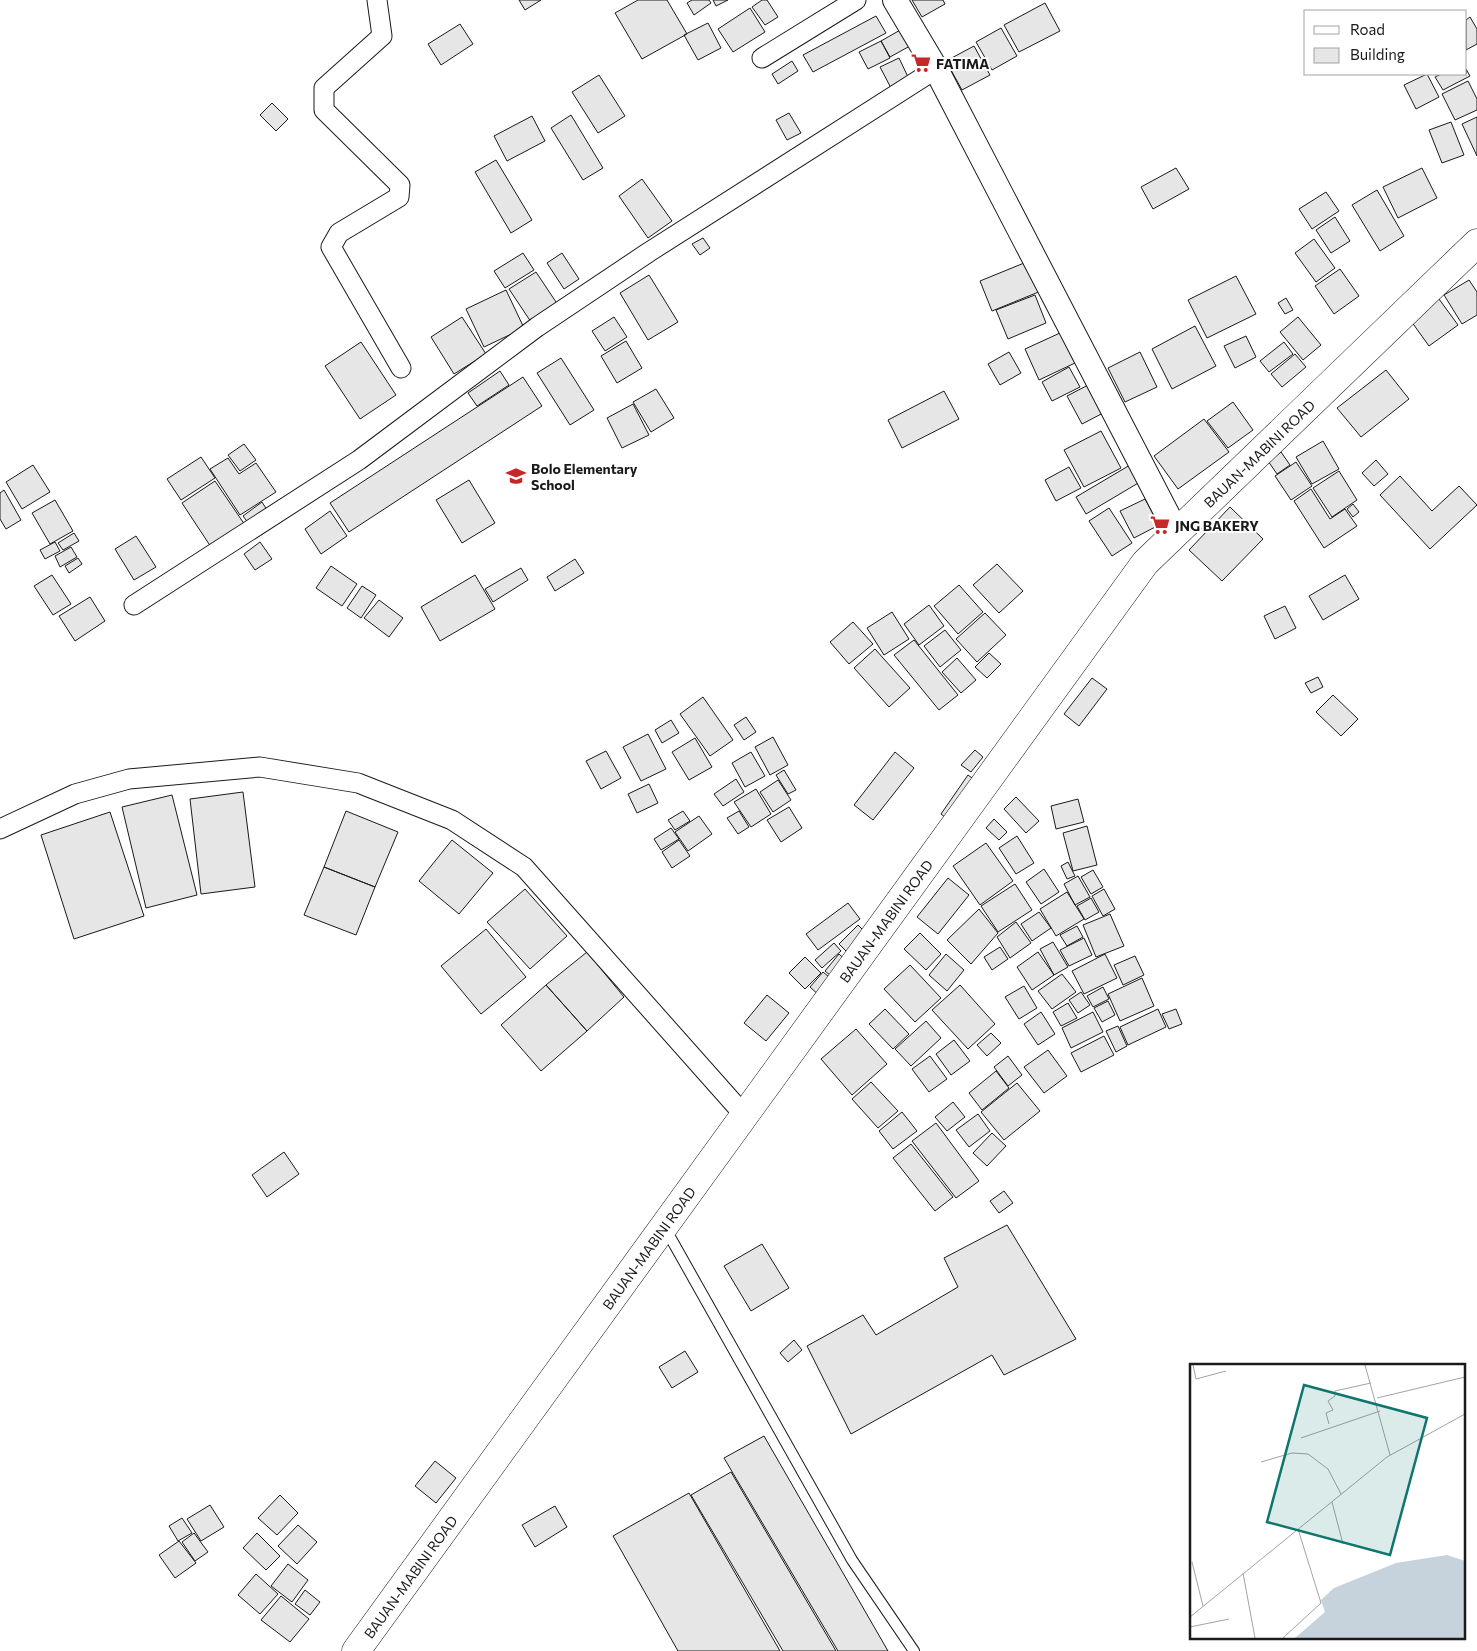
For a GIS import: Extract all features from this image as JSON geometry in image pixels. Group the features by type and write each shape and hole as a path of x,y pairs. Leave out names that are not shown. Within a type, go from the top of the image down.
{"main road":[{"name":"BAUAN-MABINI ROAD","path":"366,1647 664,1226 1145,563 1477,243"}],"street":[{"path":"377,0 382,36 324,88 324,110 400,185 399,197 339,233 331,247 401,368"},
{"path":"762,58 856,0"},
{"path":"895,0 936,70 1177,533"},
{"path":"134,605 359,460 529,333 609,279 936,70"},
{"path":"0,828 75,794 129,779 260,767 358,783 452,820 524,868 745,1116"}],"lane":[{"path":"664,1226 852,1560 914,1651"}],"building":[{"path":"519,0 541,0 525,10"},
{"path":"638,0 667,0 687,34 642,59 615,13"},
{"path":"692,0 709,0 711,3 694,15 687,3"},
{"path":"713,0 728,0 716,6"},
{"path":"762,0 767,0 778,17 765,25 752,7"},
{"path":"912,0 943,0 945,4 922,17"},
{"path":"1045,3 1060,31 1019,52 1004,25"},
{"path":"750,8 765,32 733,52 718,29"},
{"path":"876,16 886,33 813,72 803,55"},
{"path":"1470,17 1477,29 1477,44 1467,49 1467,19"},
{"path":"708,23 721,48 698,60 684,35"},
{"path":"460,24 473,44 441,65 428,44"},
{"path":"909,25 919,41 890,57 881,41"},
{"path":"1001,28 1017,56 992,70 976,42"},
{"path":"881,41 890,58 868,69 859,52"},
{"path":"974,46 990,75 962,90 946,61"},
{"path":"899,58 909,79 891,88 880,67"},
{"path":"792,61 798,71 778,84 772,74"},
{"path":"1467,71 1470,76 1443,90 1435,77 1439,75 1467,75"},
{"path":"599,75 625,116 598,133 572,92"},
{"path":"1428,75 1439,97 1416,109 1404,85"},
{"path":"1468,81 1477,99 1477,110 1455,120 1442,94"},
{"path":"272,103 288,119 276,131 260,115"},
{"path":"789,113 801,133 787,140 776,120"},
{"path":"571,115 603,168 583,180 551,128"},
{"path":"532,116 545,141 507,161 494,136"},
{"path":"1477,117 1477,156 1462,124"},
{"path":"1451,122 1464,155 1442,163 1429,130"},
{"path":"496,160 532,220 511,233 475,172"},
{"path":"1176,168 1189,189 1153,209 1141,187"},
{"path":"1422,168 1437,198 1398,218 1383,187"},
{"path":"642,179 672,221 648,238 619,196"},
{"path":"1377,190 1404,236 1380,251 1352,205"},
{"path":"1326,192 1339,211 1312,229 1299,209"},
{"path":"1335,217 1350,241 1331,253 1316,230"},
{"path":"703,238 710,248 700,255 692,244"},
{"path":"1314,239 1335,268 1316,282 1295,253"},
{"path":"523,253 534,270 505,288 494,271"},
{"path":"562,253 579,279 564,289 547,263"},
{"path":"1029,261 1041,291 992,311 980,281"},
{"path":"1340,269 1359,296 1334,314 1315,286"},
{"path":"536,272 560,308 533,325 509,289"},
{"path":"649,275 678,322 648,340 620,293"},
{"path":"1236,276 1256,314 1207,338 1188,300"},
{"path":"1469,280 1477,292 1477,315 1462,324 1444,295"},
{"path":"506,290 524,328 484,347 466,309"},
{"path":"1035,295 1046,323 1008,339 996,310"},
{"path":"1286,298 1293,310 1285,314 1278,303"},
{"path":"1439,299 1458,325 1429,346 1411,321"},
{"path":"462,317 486,354 454,374 431,337"},
{"path":"614,317 627,337 605,351 592,331"},
{"path":"1298,317 1321,345 1303,360 1280,332"},
{"path":"1195,326 1216,366 1172,389 1152,349"},
{"path":"1060,333 1075,363 1039,380 1025,349"},
{"path":"1246,336 1256,357 1235,368 1224,346"},
{"path":"626,341 642,368 617,383 601,356"},
{"path":"361,342 396,395 360,419 325,366"},
{"path":"1284,342 1293,354 1269,372 1260,361"},
{"path":"1009,352 1021,373 1000,385 988,364"},
{"path":"1140,352 1157,387 1125,402 1108,368"},
{"path":"1295,354 1306,367 1282,387 1271,374"},
{"path":"561,358 594,410 570,425 537,373"},
{"path":"1069,367 1080,387 1052,401 1042,382"},
{"path":"1386,370 1409,399 1361,437 1337,408"},
{"path":"500,371 509,385 477,406 468,393"},
{"path":"523,377 542,406 349,532 330,503"},
{"path":"1092,383 1107,411 1082,424 1067,396"},
{"path":"656,389 674,418 651,432 633,402"},
{"path":"944,391 959,419 902,448 888,420"},
{"path":"1233,402 1253,430 1228,448 1207,421"},
{"path":"633,404 649,435 622,448 607,418"},
{"path":"1204,419 1229,452 1178,489 1154,456"},
{"path":"1101,431 1121,468 1084,487 1064,450"},
{"path":"1323,441 1339,469 1312,484 1296,457"},
{"path":"244,444 256,460 240,471 228,455"},
{"path":"1281,452 1290,465 1277,474 1268,461"},
{"path":"201,457 215,478 181,500 167,479"},
{"path":"228,458 239,474 256,463 276,492 240,515 210,469"},
{"path":"1376,460 1388,474 1374,486 1362,473"},
{"path":"1296,462 1312,486 1291,500 1275,476"},
{"path":"33,465 50,492 22,509 6,482"},
{"path":"1130,465 1140,482 1086,514 1076,497"},
{"path":"1069,467 1081,488 1056,501 1045,480"},
{"path":"1339,471 1357,500 1332,517 1313,488"},
{"path":"1400,476 1432,511 1459,486 1477,505 1430,549 1380,495"},
{"path":"469,480 495,523 462,543 436,500"},
{"path":"215,481 245,525 211,547 182,503"},
{"path":"1311,489 1330,519 1345,509 1357,526 1324,548 1294,501"},
{"path":"4,490 21,520 6,529 0,519 0,493"},
{"path":"1145,499 1159,525 1134,538 1120,511"},
{"path":"55,500 73,531 50,544 32,513"},
{"path":"262,502 267,510 249,524 243,516"},
{"path":"1353,504 1359,512 1353,517 1347,509"},
{"path":"1230,507 1263,539 1222,581 1189,550"},
{"path":"1109,508 1132,543 1112,556 1089,521"},
{"path":"330,511 347,536 321,554 305,529"},
{"path":"74,533 79,541 63,550 58,543"},
{"path":"136,536 156,567 134,580 115,549"},
{"path":"55,542 60,551 45,559 40,550"},
{"path":"260,542 272,559 255,570 244,554"},
{"path":"71,547 77,557 60,567 55,556"},
{"path":"78,558 82,564 69,573 65,566"},
{"path":"575,559 584,573 555,591 547,577"},
{"path":"997,564 1023,591 999,613 973,585"},
{"path":"331,566 357,584 342,606 316,588"},
{"path":"521,568 528,580 493,602 485,589"},
{"path":"52,575 71,604 53,615 34,586"},
{"path":"475,575 495,609 440,641 421,607"},
{"path":"1345,575 1359,599 1323,620 1309,596"},
{"path":"959,585 983,612 958,634 934,606"},
{"path":"362,586 376,595 361,618 347,608"},
{"path":"90,597 105,621 75,641 59,616"},
{"path":"379,600 403,618 389,637 364,618"},
{"path":"929,605 944,626 919,645 904,624"},
{"path":"1285,606 1296,628 1275,639 1264,616"},
{"path":"892,612 909,639 884,655 867,628"},
{"path":"985,613 1006,635 977,662 956,639"},
{"path":"853,622 873,644 849,664 830,642"},
{"path":"945,630 961,650 940,667 924,646"},
{"path":"914,640 958,695 939,710 894,655"},
{"path":"875,649 910,688 889,707 854,668"},
{"path":"989,653 1001,664 987,678 975,667"},
{"path":"957,658 976,680 961,693 942,672"},
{"path":"1318,677 1323,687 1311,693 1305,683"},
{"path":"1092,678 1107,689 1079,726 1064,714"},
{"path":"1333,695 1358,719 1341,736 1316,712"},
{"path":"703,697 733,740 710,756 680,714"},
{"path":"746,717 756,732 744,740 734,725"},
{"path":"671,720 679,733 662,743 655,730"},
{"path":"648,734 666,769 641,781 623,747"},
{"path":"773,737 788,765 770,775 755,747"},
{"path":"695,738 712,767 689,780 672,752"},
{"path":"975,750 983,757 971,772 961,765"},
{"path":"606,751 621,778 601,789 586,761"},
{"path":"751,752 765,776 745,787 732,763"},
{"path":"895,752 914,768 873,820 854,805"},
{"path":"784,770 796,790 788,794 776,775"},
{"path":"968,775 977,782 950,821 941,814"},
{"path":"736,779 744,792 723,806 714,794"},
{"path":"778,780 791,800 773,812 760,792"},
{"path":"649,784 658,803 637,813 628,794"},
{"path":"756,789 771,814 751,827 734,802"},
{"path":"243,792 255,887 201,894 190,799"},
{"path":"172,795 197,895 146,908 122,807"},
{"path":"1016,797 1039,821 1026,833 1004,809"},
{"path":"1078,799 1084,822 1056,829 1051,806"},
{"path":"789,807 802,828 781,842 767,820"},
{"path":"346,811 398,832 375,887 324,867"},
{"path":"683,811 690,821 675,830 668,820"},
{"path":"739,811 749,827 738,834 727,818"},
{"path":"110,812 144,916 74,939 41,835"},
{"path":"699,816 712,834 688,851 675,832"},
{"path":"994,819 1007,832 999,840 986,828"},
{"path":"1087,826 1097,865 1073,871 1063,833"},
{"path":"671,828 679,839 661,850 654,839"},
{"path":"1017,836 1034,863 1016,874 999,848"},
{"path":"452,840 493,873 459,914 419,881"},
{"path":"679,840 690,856 672,868 662,852"},
{"path":"986,843 1013,881 980,905 953,866"},
{"path":"1068,862 1075,876 1067,879 1061,866"},
{"path":"324,867 375,887 356,935 304,915"},
{"path":"1044,869 1059,892 1041,904 1026,882"},
{"path":"1093,870 1103,887 1091,894 1081,877"},
{"path":"1078,876 1090,897 1075,905 1064,884"},
{"path":"948,878 969,895 938,934 917,917"},
{"path":"1015,884 1032,910 998,932 981,906"},
{"path":"525,889 567,936 530,969 487,922"},
{"path":"1104,889 1115,909 1103,916 1092,896"},
{"path":"1067,892 1084,919 1056,936 1040,909"},
{"path":"1091,898 1099,912 1085,920 1077,906"},
{"path":"848,903 860,919 818,950 806,934"},
{"path":"979,909 998,933 971,964 947,940"},
{"path":"1039,912 1051,928 1032,941 1021,924"},
{"path":"1110,914 1124,946 1096,957 1083,925"},
{"path":"1016,922 1031,943 1010,958 997,937"},
{"path":"858,925 869,936 850,955 839,944"},
{"path":"1077,926 1083,937 1067,946 1060,935"},
{"path":"486,929 526,977 481,1014 441,966"},
{"path":"920,933 941,954 926,970 904,949"},
{"path":"1084,938 1092,955 1069,966 1060,950"},
{"path":"1053,942 1068,967 1054,975 1040,949"},
{"path":"834,943 841,951 822,968 815,960"},
{"path":"1000,947 1008,959 992,970 984,957"},
{"path":"587,952 624,997 587,1031 546,985"},
{"path":"1038,952 1054,975 1032,990 1017,967"},
{"path":"839,954 850,964 836,980 825,971"},
{"path":"946,954 964,970 947,991 929,975"},
{"path":"1105,954 1117,978 1084,994 1072,971"},
{"path":"1135,956 1144,975 1123,985 1114,965"},
{"path":"805,957 821,973 805,989 789,973"},
{"path":"910,965 941,998 915,1022 884,989"},
{"path":"823,972 834,981 821,997 810,987"},
{"path":"1062,974 1076,992 1052,1009 1038,991"},
{"path":"1142,978 1154,1006 1120,1021 1108,994"},
{"path":"546,985 587,1031 541,1071 501,1025"},
{"path":"960,985 995,1024 968,1049 932,1010"},
{"path":"1024,986 1037,1008 1019,1019 1005,997"},
{"path":"1103,987 1109,999 1093,1007 1087,996"},
{"path":"1081,992 1090,1005 1078,1013 1069,1000"},
{"path":"767,995 789,1013 766,1041 744,1023"},
{"path":"1108,1001 1115,1015 1102,1022 1094,1008"},
{"path":"1068,1003 1077,1018 1061,1026 1053,1012"},
{"path":"885,1009 909,1034 893,1049 869,1024"},
{"path":"1158,1009 1166,1027 1128,1045 1120,1027"},
{"path":"1176,1009 1182,1024 1169,1029 1162,1014"},
{"path":"1041,1012 1055,1034 1038,1045 1024,1024"},
{"path":"1093,1012 1103,1032 1071,1048 1062,1028"},
{"path":"926,1021 941,1038 911,1066 895,1049"},
{"path":"1118,1026 1127,1046 1116,1052 1106,1031"},
{"path":"856,1029 887,1064 852,1095 821,1059"},
{"path":"991,1033 1001,1043 987,1056 977,1045"},
{"path":"1104,1036 1114,1055 1081,1072 1071,1053"},
{"path":"954,1040 970,1061 951,1075 936,1054"},
{"path":"1048,1050 1067,1076 1044,1093 1024,1067"},
{"path":"930,1056 947,1079 929,1092 912,1069"},
{"path":"1008,1056 1022,1075 1008,1086 994,1067"},
{"path":"996,1071 1009,1088 982,1110 969,1093"},
{"path":"871,1082 898,1111 878,1128 852,1099"},
{"path":"1017,1083 1040,1111 1004,1140 981,1112"},
{"path":"953,1102 965,1117 947,1131 935,1117"},
{"path":"902,1112 917,1131 893,1149 879,1131"},
{"path":"978,1114 990,1131 969,1147 956,1130"},
{"path":"936,1123 979,1181 956,1198 912,1141"},
{"path":"992,1133 1006,1146 987,1166 973,1153"},
{"path":"911,1144 953,1197 935,1211 893,1158"},
{"path":"284,1152 299,1174 267,1197 252,1175"},
{"path":"1004,1191 1013,1203 999,1213 990,1201"},
{"path":"1007,1225 1076,1339 1004,1375 992,1355 851,1434 807,1346 863,1315 876,1335 958,1287 944,1258"},
{"path":"762,1244 789,1288 751,1311 724,1266"},
{"path":"794,1340 802,1350 788,1362 780,1353"},
{"path":"685,1351 698,1372 672,1388 659,1367"},
{"path":"764,1436 888,1651 838,1651 724,1458"},
{"path":"435,1461 456,1478 436,1503 415,1486"},
{"path":"731,1472 836,1651 783,1651 691,1495"},
{"path":"689,1493 780,1651 678,1651 613,1536"},
{"path":"280,1495 298,1513 277,1535 258,1518"},
{"path":"210,1505 224,1527 201,1541 187,1519"},
{"path":"555,1506 567,1527 535,1547 522,1525"},
{"path":"182,1518 192,1533 178,1541 169,1526"},
{"path":"298,1525 317,1542 297,1564 278,1546"},
{"path":"194,1533 208,1552 195,1561 182,1542"},
{"path":"257,1533 280,1556 266,1570 243,1548"},
{"path":"179,1541 196,1563 175,1578 159,1555"},
{"path":"288,1564 308,1580 292,1602 271,1586"},
{"path":"256,1574 278,1594 260,1614 238,1595"},
{"path":"305,1590 320,1602 310,1615 295,1604"},
{"path":"281,1596 309,1619 290,1642 261,1620"}],"place":[{"name":"FATIMA","path":"921,63"},
{"name":"Bolo Elementary School","path":"516,476"},
{"name":"JNG BAKERY","path":"1160,525"}]}
